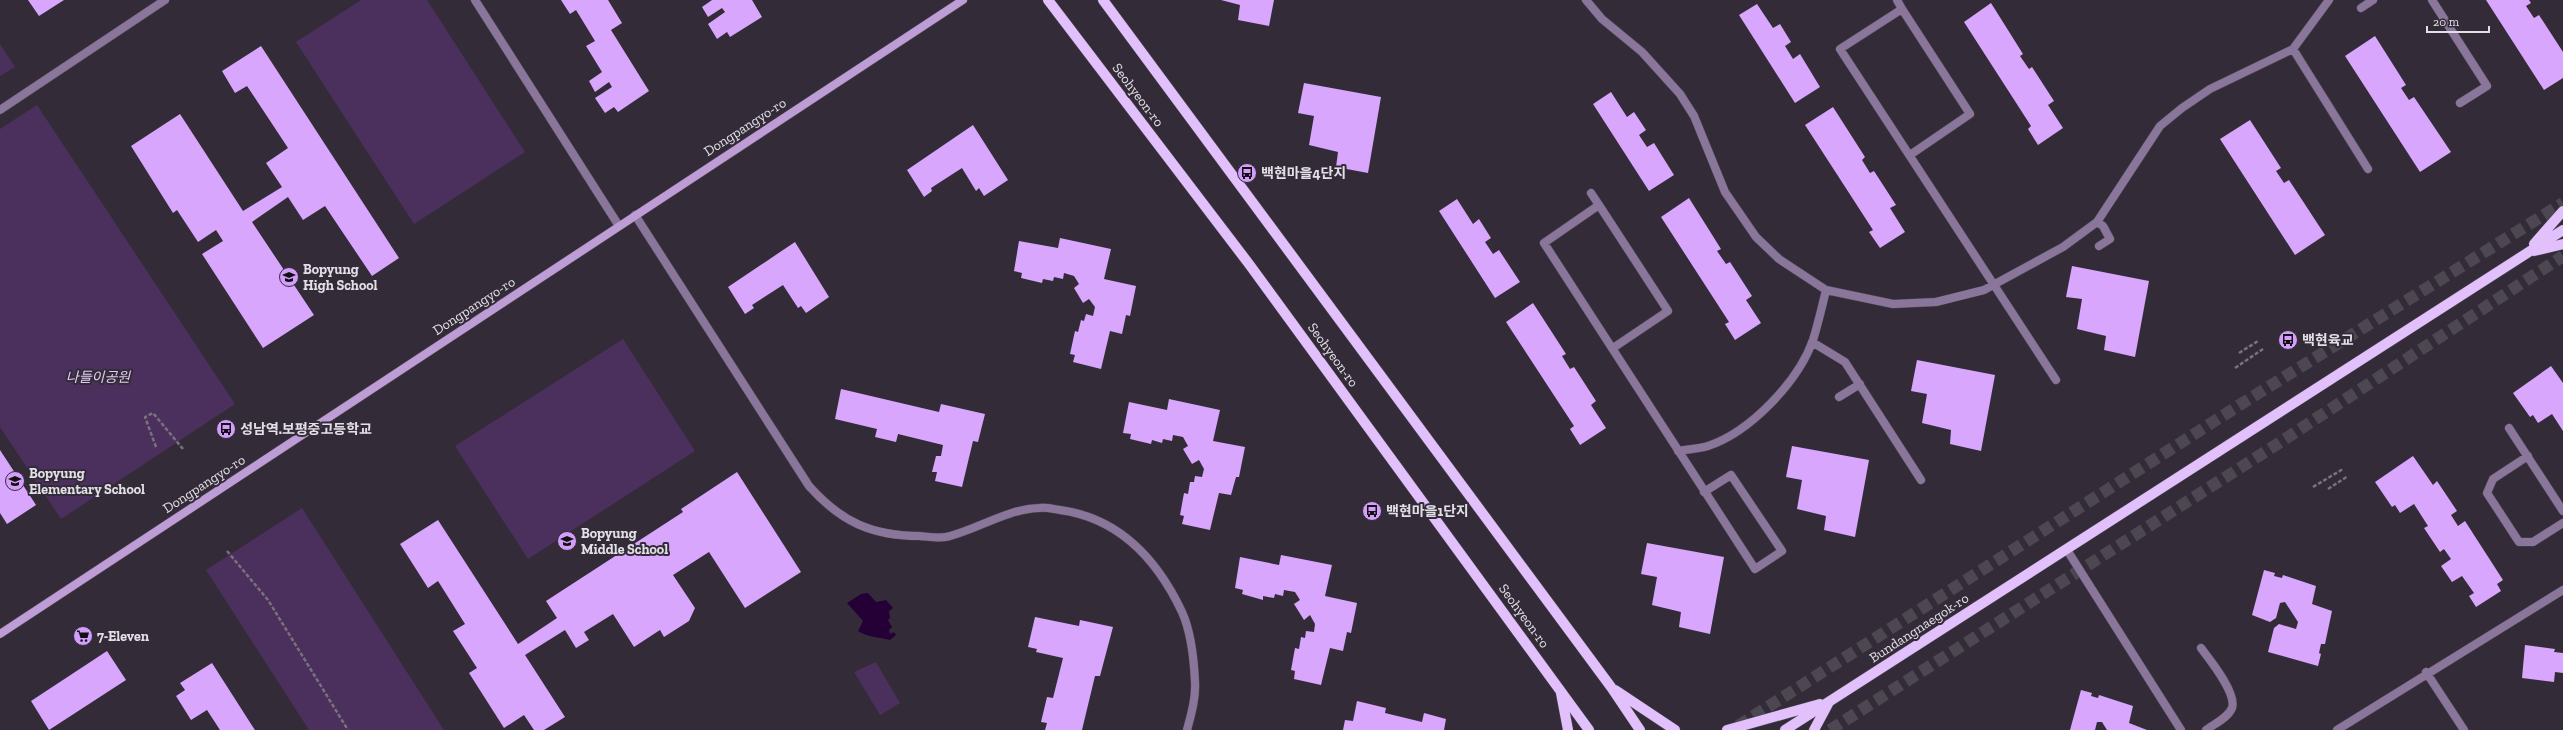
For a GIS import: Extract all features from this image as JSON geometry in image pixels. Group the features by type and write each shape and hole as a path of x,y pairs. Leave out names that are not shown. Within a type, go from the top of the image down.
{"main road":[{"name":"Dongpangyo-ro","path":"0,634 963,0"},
{"name":"Seohyeon-ro","path":"1048,0 1249,264 1589,730"},
{"name":"Seohyeon-ro","path":"1103,0 1611,687 1640,730"},
{"path":"2527,253 2563,211"},
{"name":"Bundangnaegok-ro","path":"1785,730 2563,230"},
{"path":"2527,253 2563,244"},
{"path":"1611,687 1675,730"},
{"path":"1560,689 1568,730"},
{"path":"1727,730 1829,702"},
{"path":"1814,730 1829,702"}],"street":[{"path":"0,110 165,0"},
{"path":"475,0 619,226"},
{"path":"1586,0 1602,19 1642,52 1680,94 1694,116 1725,192 1756,237 1778,259 1826,290 1893,304 1936,302 1984,290 2064,247 2097,222 2160,126 2182,108 2210,89 2293,49 2329,0"},
{"path":"1897,0 1970,114 1910,155"},
{"path":"2361,8 2373,0"},
{"path":"2432,0 2487,86 2460,103"},
{"path":"1902,9 1840,49 2056,380"},
{"path":"2293,49 2368,169"},
{"path":"1591,193 1668,311 1613,348"},
{"path":"1599,205 1544,243 1613,348 1704,492 1755,569 1782,551 1731,475 1704,492"},
{"path":"635,215 809,486 828,507 852,523 882,533 948,537 1008,514 1039,508 1073,512 1104,522 1137,546 1160,574 1182,613 1186,626 1191,645 1196,684 1187,730"},
{"path":"2097,222 2103,226 2110,239 2099,246"},
{"path":"1678,451 1708,446 1735,432 1760,414 1782,391 1802,362 1812,342 1826,290"},
{"path":"1812,342 1845,362 1921,480"},
{"path":"1839,397 1860,384"},
{"path":"2509,428 2563,510"},
{"path":"2528,456 2492,479 2487,493 2519,542 2533,542 2563,523"},
{"path":"2067,550 2181,730"},
{"path":"2337,730 2426,672 2563,590"},
{"path":"2201,648 2232,696 2232,708 2223,719 2206,730"},
{"path":"2426,672 2464,730"}],"path":[{"path":"2239,353 2258,340"},
{"path":"2235,368 2264,348"},
{"path":"156,447 145,417 153,413 183,449"},
{"path":"2313,487 2343,468"},
{"path":"2328,489 2348,476"},
{"path":"227,551 268,600 348,730"}],"green space":[{"path":"361,0 427,0 525,152 414,224 296,42"},
{"path":"0,44 15,67 0,76"},
{"name":"나들이공원","path":"37,105 235,404 61,519 0,427 0,129"},
{"path":"623,339 695,451 528,559 455,446"},
{"path":"302,508 444,730 309,730 206,570"},
{"path":"876,662 900,703 880,715 854,672"}],"shaded area":[{"path":"868,593 876,602 886,600 893,608 889,611 890,618 888,620 892,627 889,630 890,634 894,632 896,635 890,640 869,636 858,631 863,621 847,603 861,594"}],"building":[{"path":"28,0 64,0 39,16"},
{"path":"561,0 608,0 622,23 611,30 649,91 618,112 614,107 605,113 595,98 612,87 609,82 595,92 589,81 602,72 586,46 595,41 576,10 570,14"},
{"path":"712,0 752,0 762,17 730,37 727,32 717,39 708,24 725,12 722,8 708,17 702,7"},
{"path":"1221,0 1274,0 1269,26 1238,20 1240,5"},
{"path":"2486,0 2529,0 2531,3 2526,6 2534,18 2539,15 2563,52 2563,78 2544,90"},
{"path":"1991,3 2023,54 2020,56 2029,69 2032,67 2054,101 2048,105 2063,128 2038,145 2028,129 2031,126 1964,22"},
{"path":"1757,4 1773,28 1780,24 1791,42 1785,46 1793,59 1800,54 1820,87 1795,103 1739,15"},
{"path":"2375,36 2406,85 2401,88 2409,100 2414,97 2451,152 2420,172 2345,56"},
{"path":"261,46 399,258 372,276 325,206 303,220 288,197 252,222 314,315 263,348 202,254 223,241 216,230 198,242 177,210 173,213 131,146 180,114 243,211 282,187 266,163 288,148 247,86 235,93 222,71"},
{"path":"1304,83 1381,97 1368,173 1336,167 1338,152 1309,145 1314,116 1298,113"},
{"path":"1611,92 1627,117 1634,112 1646,130 1639,135 1647,147 1654,143 1674,175 1649,191 1593,104"},
{"path":"1833,107 1865,157 1862,160 1870,173 1874,171 1896,205 1890,208 1905,232 1880,248 1869,232 1873,230 1805,125"},
{"path":"2250,120 2281,168 2276,171 2284,183 2289,180 2325,235 2295,255 2220,139"},
{"path":"973,125 1008,180 984,196 979,188 976,191 962,168 931,188 932,191 924,197 907,170"},
{"path":"1689,198 1721,249 1717,251 1726,264 1730,262 1752,296 1746,300 1761,323 1735,340 1725,324 1729,322 1661,217"},
{"path":"1457,199 1473,224 1479,219 1491,238 1485,242 1493,254 1499,250 1520,282 1495,298 1439,211"},
{"path":"1060,238 1111,249 1104,279 1136,286 1130,316 1126,315 1122,334 1110,331 1101,369 1073,362 1075,355 1070,354 1075,331 1078,332 1081,320 1084,321 1086,314 1093,316 1095,307 1089,299 1083,303 1074,288 1079,284 1074,276 1064,273 1063,279 1054,277 1053,281 1043,279 1042,283 1021,278 1022,273 1014,271 1019,241 1058,248"},
{"path":"795,242 829,297 806,313 801,306 798,308 783,285 752,305 754,308 745,314 728,287"},
{"path":"2072,266 2149,281 2135,357 2104,350 2106,336 2077,329 2082,299 2066,297"},
{"path":"1533,303 1566,354 1562,356 1570,369 1574,367 1596,401 1591,405 1606,428 1580,445 1570,429 1574,426 1506,322"},
{"path":"1917,360 1995,375 1981,451 1950,444 1951,430 1922,423 1927,394 1911,391"},
{"path":"2551,366 2563,383 2563,431 2552,414 2538,423 2533,415 2530,417 2513,393"},
{"path":"841,389 939,412 941,404 985,414 978,442 973,441 962,487 935,481 937,472 932,472 936,456 941,456 943,445 898,434 896,442 875,437 877,429 835,419"},
{"path":"1169,399 1220,410 1213,441 1245,447 1239,477 1236,477 1231,495 1219,493 1210,530 1182,524 1184,516 1180,515 1184,493 1188,494 1190,482 1194,482 1195,476 1202,477 1204,469 1199,460 1192,464 1183,449 1188,446 1183,437 1173,435 1172,441 1163,439 1162,443 1152,440 1151,444 1130,439 1131,434 1123,433 1129,402 1167,410"},
{"path":"1792,446 1869,460 1855,537 1824,530 1826,516 1797,509 1802,480 1786,477"},
{"path":"0,450 36,505 7,524 0,513"},
{"path":"2413,456 2433,485 2437,481 2457,511 2451,515 2458,526 2465,521 2503,580 2497,584 2501,591 2476,607 2469,596 2474,593 2462,576 2452,582 2441,566 2451,559 2444,549 2440,552 2424,528 2428,526 2414,504 2400,513 2395,505 2392,507 2375,482"},
{"path":"737,472 801,572 745,608 709,552 673,575 695,608 689,621 664,637 660,630 634,647 613,614 584,632 589,640 576,648 565,630 525,655 565,717 544,730 534,730 524,715 504,728 469,673 477,668 453,631 465,624 438,581 428,588 400,544 438,520 518,644 557,618 546,601 683,512 681,509"},
{"path":"1647,543 1724,557 1710,634 1679,627 1681,612 1652,605 1657,577 1641,574"},
{"path":"1281,555 1332,565 1325,596 1357,603 1351,633 1347,632 1343,651 1330,648 1321,685 1294,679 1295,671 1291,670 1295,648 1299,649 1301,637 1305,638 1306,631 1314,632 1315,624 1310,615 1304,620 1294,604 1300,600 1295,592 1284,590 1283,596 1275,594 1274,598 1263,596 1263,600 1242,594 1243,590 1235,588 1240,557 1279,565"},
{"path":"2264,570 2275,573 2274,576 2282,578 2283,575 2316,586 2312,604 2332,611 2325,644 2321,644 2319,653 2321,654 2318,666 2268,652 2274,628 2279,624 2296,629 2298,622 2285,602 2280,603 2276,618 2270,622 2252,615"},
{"path":"1035,617 1079,626 1080,620 1113,627 1100,676 1095,676 1082,730 1045,730 1047,723 1041,722 1047,697 1053,698 1063,658 1036,652 1037,649 1028,647"},
{"path":"2525,645 2555,649 2554,652 2563,653 2563,673 2555,672 2554,682 2522,678"},
{"path":"107,651 126,680 49,730 31,701"},
{"path":"212,663 255,730 220,730 207,710 191,720 176,696 185,690 180,683"},
{"path":"2081,690 2092,693 2091,696 2098,698 2099,695 2133,706 2129,723 2147,730 2107,730 2102,722 2097,722 2095,730 2070,730"},
{"path":"1357,701 1386,708 1385,713 1422,722 1424,713 1446,719 1444,730 1343,730 1345,720 1353,721"}],"tunnel":[{"path":"1738,726 2246,401 2563,203"},
{"path":"1830,730 2279,443 2563,256"}],"place":[{"name":"백현마을4단지","path":"1247,173"},
{"name":"Bopyung High School","path":"289,277"},
{"name":"백현육교","path":"2288,340"},
{"name":"성남역.보평중고등학교","path":"226,429"},
{"name":"Bopyung Elementary School","path":"15,481"},
{"name":"백현마을1단지","path":"1372,511"},
{"name":"Bopyung Middle School","path":"567,541"},
{"name":"7-Eleven","path":"83,636"}]}
